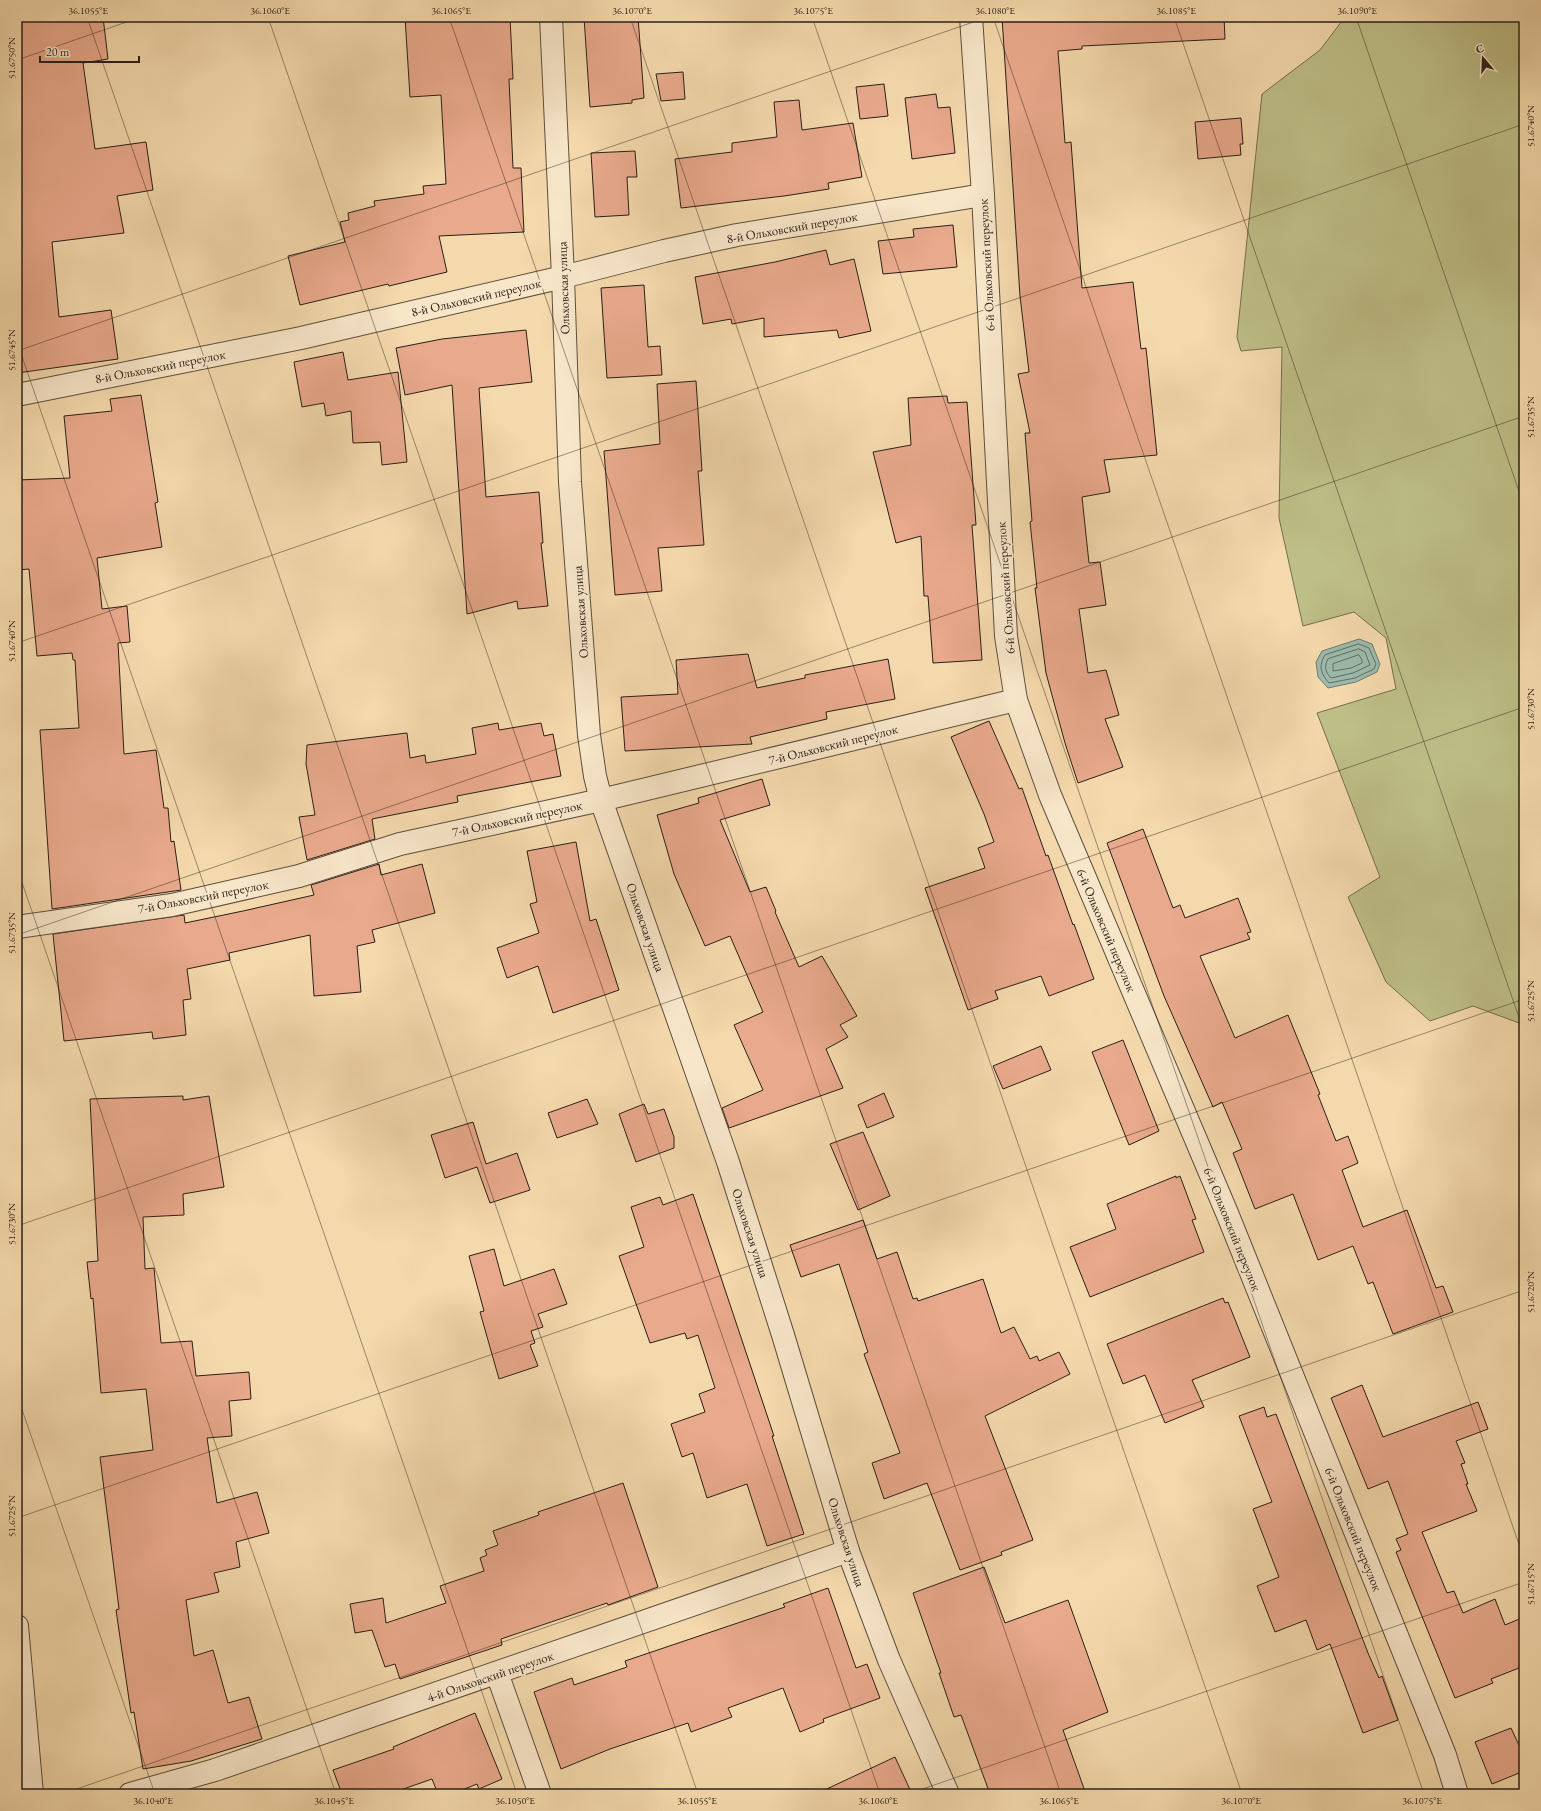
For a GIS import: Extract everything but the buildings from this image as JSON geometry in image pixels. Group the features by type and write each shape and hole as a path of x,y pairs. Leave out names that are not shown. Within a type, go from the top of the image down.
{"street":[{"name":"Ольховская улица","path":"551,17 572,514 589,735 595,776 601,800 728,1162 786,1342 848,1551 889,1660 948,1794"},
{"name":"6-й Ольховский переулок","path":"971,17 983,195 1006,636 1016,700 1050,795 1227,1213 1442,1747 1457,1794"},
{"name":"8-й Ольховский переулок","path":"17,395 301,338 563,277 664,251 737,235 983,195"},
{"name":"7-й Ольховский переулок","path":"17,927 179,903 299,876 400,844 601,800 1016,700"},
{"name":"4-й Ольховский переулок","path":"130,1794 215,1770 848,1551"},
{"path":"17,1626 32,1794"},
{"path":"497,1673 540,1794"}],"green space":[{"path":"1345,17 1524,17 1524,1032 1519,1023 1473,1006 1430,1021 1386,982 1348,897 1380,877 1317,713 1396,689 1386,638 1354,612 1303,626 1279,518 1282,347 1241,351 1237,337 1262,94 1320,50"}],"water":[{"path":"1359,639 1372,644 1380,664 1377,672 1356,682 1328,688 1318,677 1316,662 1322,651"}]}
